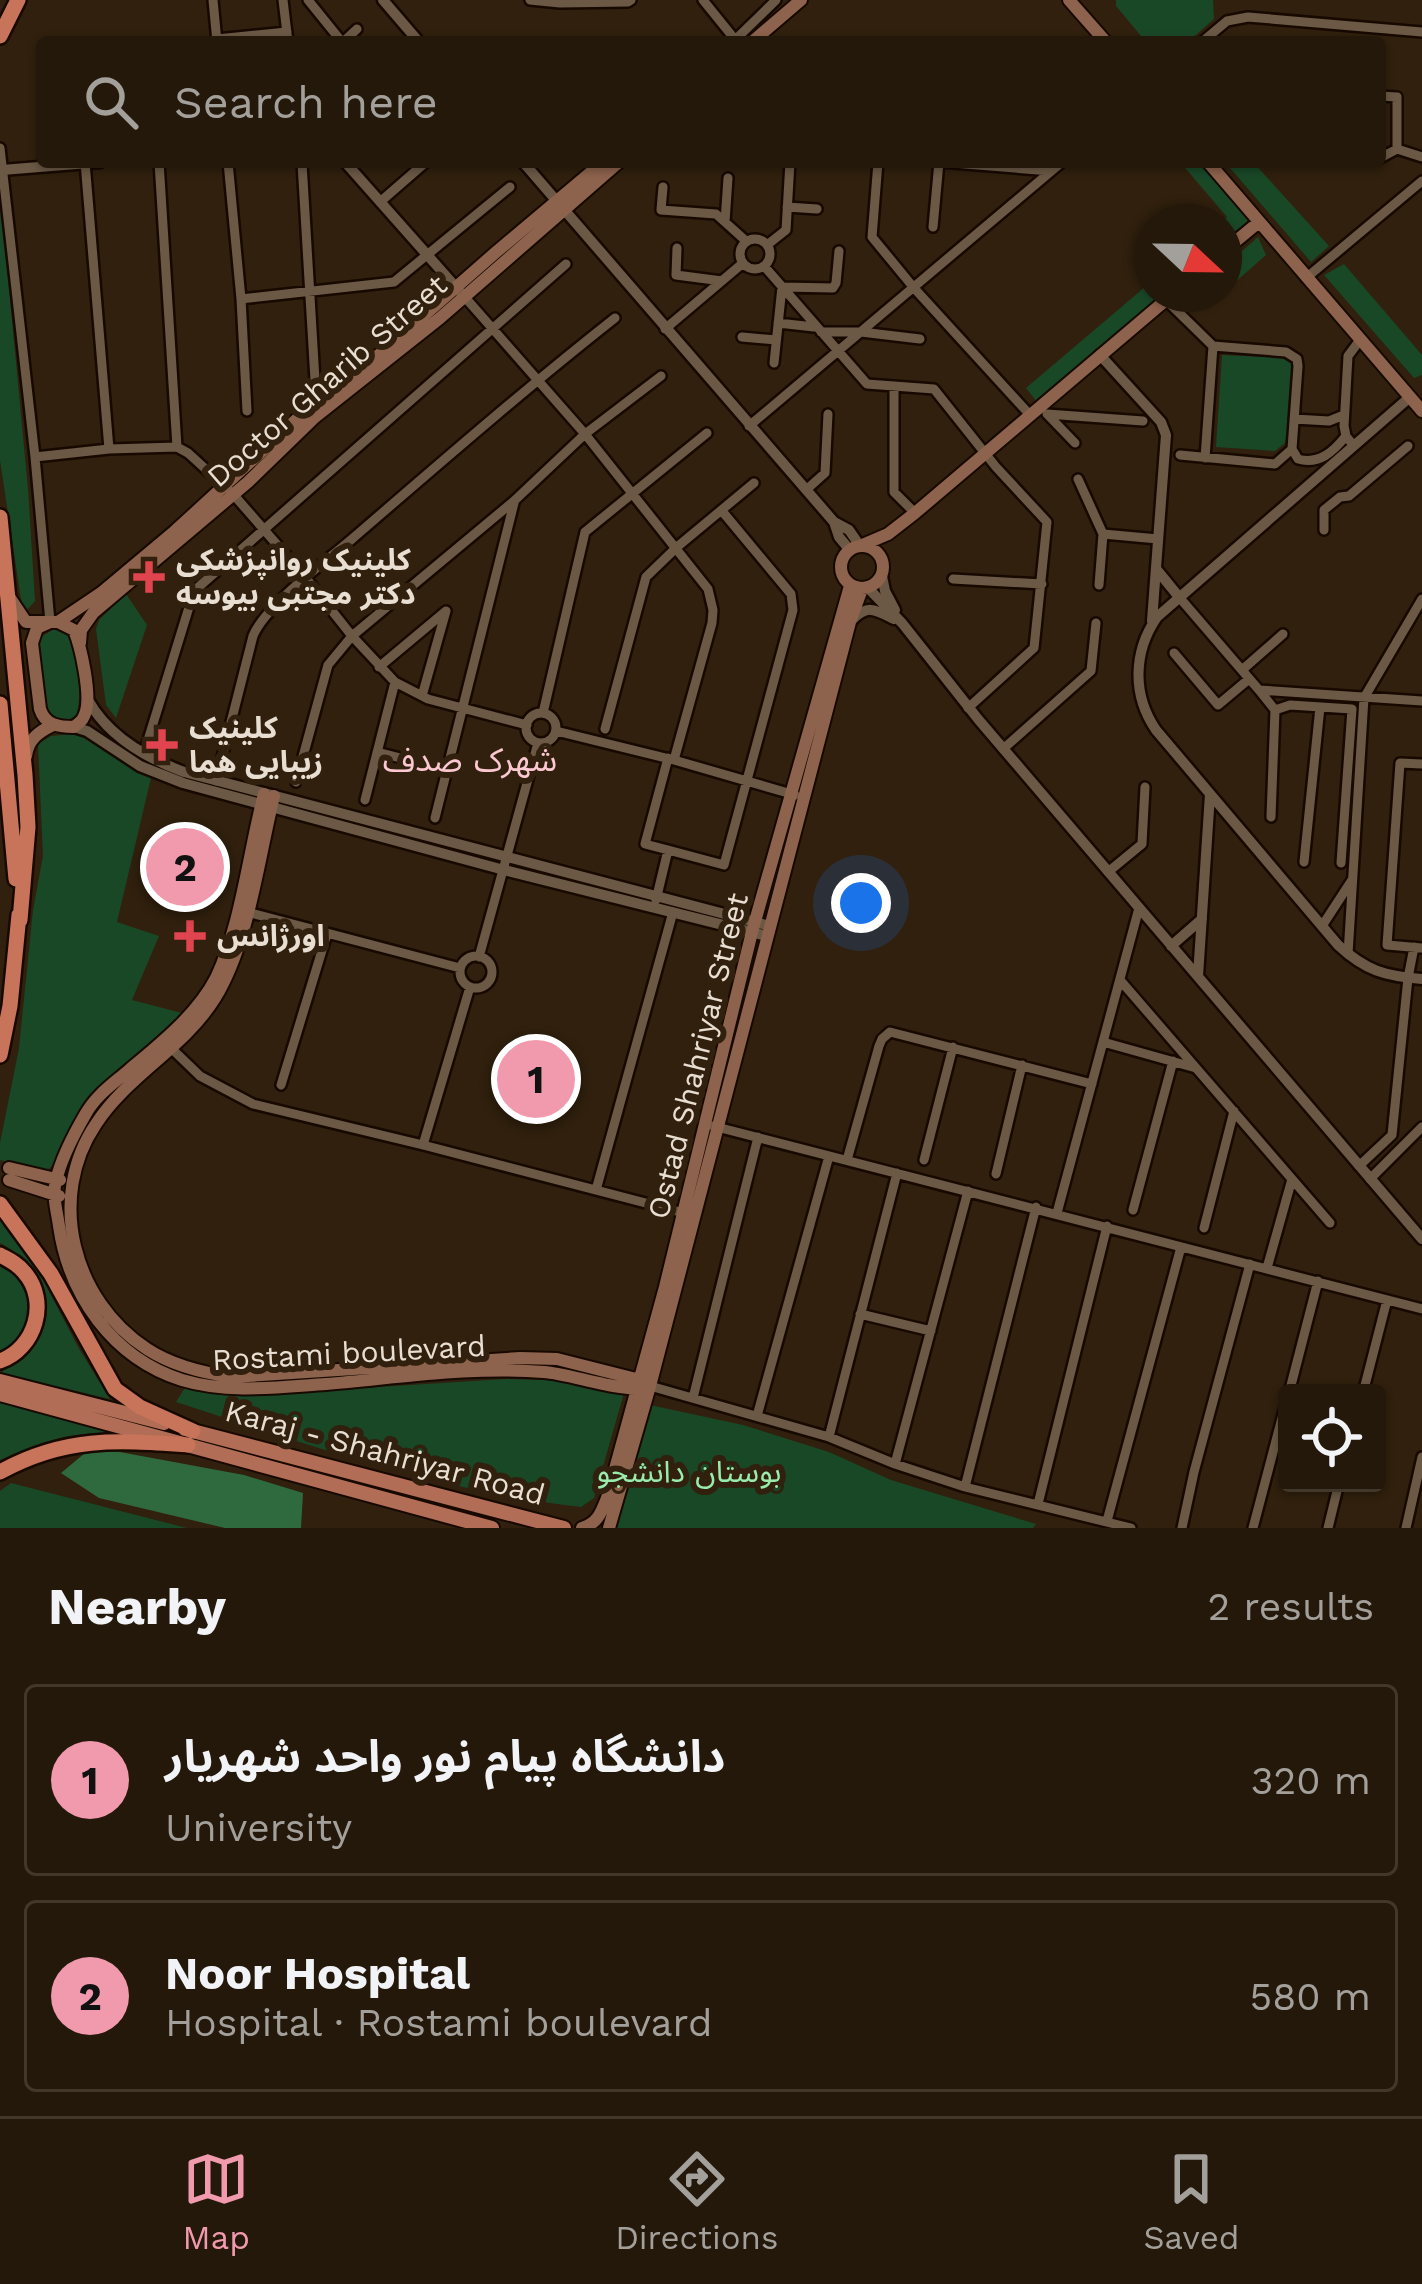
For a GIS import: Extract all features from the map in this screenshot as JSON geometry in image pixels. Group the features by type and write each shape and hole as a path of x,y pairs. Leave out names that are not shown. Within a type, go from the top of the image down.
{"highway":[{"path":"0,36 18,0"},
{"path":"0,518 28,827 10,1006 0,1054"},
{"path":"0,704 20,920"},
{"path":"0,1204 51,1274 115,1389 190,1438"},
{"path":"0,1255 31,1281 37,1313 23,1348 0,1361"},
{"path":"0,1472 21,1460 97,1441 190,1438"}],"main road":[{"path":"759,36 801,0"},
{"path":"1069,0 1101,36"},
{"name":"Doctor Gharib Street","path":"560,207 597,168"},
{"name":"Doctor Gharib Street","path":"80,643 81,629 93,613 229,490 308,410 611,168"},
{"path":"1213,168 1422,411"},
{"path":"1242,236 1258,222"},
{"path":"915,513 886,554 882,571 860,587 845,581 841,561 855,548 888,534 915,513 1152,312"},
{"path":"1409,397 1422,386"},
{"name":"Doctor Gharib Street","path":"54,622 101,593 229,490"},
{"path":"855,548 874,550 882,571"},
{"name":"Ostad Shahriyar Street","path":"801,778 860,587"},
{"name":"Ostad Shahriyar Street","path":"582,1528 599,1518 642,1386 796,795 860,587"},
{"path":"10,598 26,622 54,622 74,630 87,699 85,716 74,727 52,725 29,742 26,776"},
{"path":"52,725 40,709 32,643 38,628 54,622"},
{"name":"Rostami boulevard","path":"266,807 247,912 215,998 192,1029 100,1094 86,1113 56,1179 54,1195 68,1269 87,1306 141,1362 181,1380 222,1388 505,1370 642,1386"},
{"name":"Rostami boulevard","path":"266,807 214,981 167,1044 93,1127 70,1190 70,1229 93,1294 140,1344 188,1368 233,1377 520,1358 557,1359 642,1386"},
{"name":"Ostad Shahriyar Street","path":"609,1528 684,1213 711,1126"},
{"path":"9,1174 56,1179 70,1190 54,1195 9,1174"},
{"path":"0,1381 492,1528"},
{"path":"0,1394 190,1438"},
{"name":"Karaj - Shahriyar Road","path":"190,1438 564,1528"}],"street":[{"path":"214,0 217,36"},
{"path":"283,0 287,36"},
{"path":"308,0 338,36"},
{"path":"530,0 631,0"},
{"path":"703,0 732,36"},
{"path":"741,36 776,0"},
{"path":"387,2 414,36"},
{"path":"1209,36 1228,21 1248,17 1422,32"},
{"path":"350,36 358,29"},
{"path":"1386,96 1397,97 1396,149"},
{"path":"0,148 54,622"},
{"path":"1386,155 1396,149 1422,157"},
{"path":"2,170 36,167"},
{"path":"85,168 109,449"},
{"path":"159,168 177,447"},
{"path":"229,168 247,411"},
{"path":"302,168 315,380"},
{"path":"350,168 585,434 706,584 713,616 645,844 724,865 793,603 791,594 722,511"},
{"path":"380,202 419,168"},
{"path":"528,168 834,522 849,530 855,548"},
{"path":"767,245 785,230 790,168"},
{"path":"878,168 872,237 914,288 1075,443"},
{"path":"933,227 938,168"},
{"path":"1014,168 1051,171"},
{"path":"749,426 1055,168"},
{"path":"725,222 728,178"},
{"path":"1306,278 1422,181"},
{"path":"241,299 394,282 510,187"},
{"path":"663,187 661,209 716,214 746,242"},
{"path":"787,207 817,209"},
{"path":"756,239 767,245 770,256 764,266 752,269 743,263 740,255 746,242 756,239"},
{"path":"677,248 676,274 723,281"},
{"path":"782,287 833,288 839,251"},
{"path":"665,329 743,263"},
{"path":"144,753 191,595 566,264"},
{"path":"764,266 866,384 934,389 1046,522 1034,649 968,708"},
{"path":"774,363 782,287"},
{"path":"1183,312 1213,346 1293,355 1298,366 1292,449 1298,459 1312,460 1334,451 1409,397"},
{"path":"216,781 256,628 306,578 614,318"},
{"path":"778,323 920,339"},
{"path":"742,337 776,340"},
{"path":"1349,441 1344,415 1348,356 1360,340"},
{"path":"1205,458 1213,346"},
{"path":"1100,356 1166,432 1152,624 1139,659 1138,682 1156,730 1348,954 1379,973 1422,979"},
{"path":"296,782 328,665 352,636 514,501 585,434 661,376"},
{"path":"894,386 894,492 915,513"},
{"path":"1039,412 1143,421"},
{"path":"806,490 825,472 828,414"},
{"path":"1294,419 1329,421 1344,415"},
{"path":"543,713 583,535 707,434"},
{"path":"1152,624 1349,441"},
{"path":"1324,530 1324,510 1349,496 1408,446"},
{"path":"35,457 177,447 200,461 229,490 395,682 422,696 527,725"},
{"path":"1180,455 1275,464 1292,449"},
{"path":"1078,479 1103,534 1099,585"},
{"path":"605,729 644,580 754,483"},
{"path":"435,818 514,501"},
{"path":"1103,534 1159,539"},
{"path":"1157,569 1275,710 1271,817"},
{"path":"882,571 885,591 902,623 968,708 1422,1239"},
{"path":"953,579 1042,584"},
{"path":"860,587 902,623"},
{"path":"1348,954 1364,698 1422,599"},
{"path":"850,622 860,611 872,608 902,623"},
{"path":"379,668 446,610 422,696"},
{"path":"1003,749 1091,670 1096,623"},
{"path":"1174,653 1218,705 1283,634"},
{"path":"365,800 395,682"},
{"path":"1259,690 1422,701"},
{"path":"87,699 110,729 144,753 266,807"},
{"path":"1275,710 1290,705 1352,709 1341,863"},
{"path":"1304,862 1319,707"},
{"path":"538,743 527,734 527,725 531,717 543,713"},
{"path":"538,743 551,740 556,731 555,722 543,713"},
{"path":"74,727 160,776 266,807 761,929"},
{"path":"556,731 796,795"},
{"path":"479,957 538,743"},
{"path":"377,752 447,770"},
{"path":"1359,1166 1392,1135 1408,978 1418,947 1387,945 1400,764 1422,764"},
{"path":"1108,872 1142,844 1145,787"},
{"path":"1198,977 1210,794"},
{"path":"1208,828 1241,830"},
{"path":"655,902 668,850"},
{"path":"1322,926 1353,879"},
{"path":"655,902 673,911 761,929"},
{"path":"1057,1213 1139,908"},
{"path":"596,1190 673,911"},
{"path":"247,912 460,968"},
{"path":"1171,946 1202,920"},
{"path":"281,1085 327,934"},
{"path":"470,987 460,968 466,960 479,957"},
{"path":"470,987 484,985 490,977 490,967 479,957"},
{"path":"1120,980 1330,1223"},
{"path":"423,1145 470,987"},
{"path":"847,1160 885,1034 896,1032 1092,1084"},
{"path":"1103,1042 1196,1068"},
{"path":"167,1044 200,1076 253,1104 684,1213"},
{"path":"923,1160 953,1047"},
{"path":"1133,1210 1173,1061"},
{"path":"996,1174 1022,1065"},
{"path":"1204,1228 1234,1111"},
{"path":"711,1126 1422,1309"},
{"path":"1370,1179 1422,1127"},
{"path":"693,1398 758,1137"},
{"path":"757,1416 829,1156"},
{"path":"829,1437 897,1173"},
{"path":"1267,1268 1292,1179"},
{"path":"896,1464 968,1191"},
{"path":"965,1487 1036,1207"},
{"path":"1038,1504 1107,1226"},
{"path":"1107,1521 1181,1247"},
{"path":"1182,1528 1250,1264"},
{"path":"1291,1384 1318,1281"},
{"path":"1365,1384 1387,1300"},
{"path":"860,1314 931,1331"},
{"path":"642,1386 829,1437 965,1487 1131,1528"},
{"path":"1253,1528 1278,1434"},
{"path":"1406,1528 1417,1503 1422,1457"},
{"path":"1328,1528 1338,1492"}],"green space":[{"path":"1116,0 1213,0 1214,19 1195,36 1141,36"},
{"path":"1185,168 1204,168 1234,204 1216,204"},
{"path":"1230,168 1258,168 1329,246 1311,262"},
{"path":"0,193 28,489 35,601 27,610 22,606 0,460"},
{"path":"1258,237 1266,255 1242,276 1242,251"},
{"path":"1344,264 1422,355 1422,375 1414,378 1324,275"},
{"path":"1134,296 1134,312 1142,312 1037,402 1026,388"},
{"path":"1222,355 1286,358 1298,366 1285,443 1275,451 1216,447"},
{"path":"126,594 147,625 116,718 106,705 96,629"},
{"path":"54,629 71,638 78,665 78,709 76,716 64,721 47,710 38,646 41,637"},
{"path":"85,733 151,778 117,922 159,936 132,1000 182,1013 94,1096 60,1157 46,1172 0,1160 0,1143 19,1048 43,856 38,744 51,736"},
{"path":"0,1217 40,1274 110,1399 0,1373 36,1344 47,1314 35,1273 0,1243"},
{"path":"0,1261 25,1284 30,1314 25,1335 0,1357"},
{"path":"506,1379 574,1381 624,1393 594,1498 581,1507 427,1479 176,1402 186,1386 236,1396"},
{"path":"0,1401 121,1433 59,1438 0,1460"},
{"name":"بوستان دانشجو","path":"650,1405 743,1425 829,1452 891,1480 1036,1524 1033,1528 616,1528"},
{"path":"109,1450 244,1475 303,1493 301,1528 225,1528 99,1498 61,1473 85,1453"},
{"path":"11,1483 187,1528 0,1528 0,1491"}],"place":[{"name":"کلینیک روانپزشکی دکتر مجتبی بیوسه","path":"149,577"},
{"name":"کلینیک زیبایی هما","path":"162,745"},
{"name":"Noor Hospital","path":"185,867"},
{"name":"اورژانس","path":"190,936"},
{"name":"دانشگاه پیام نور واحد شهریار","path":"536,1079"}],"district":[{"name":"شهرک صدف","path":"470,759"}]}
